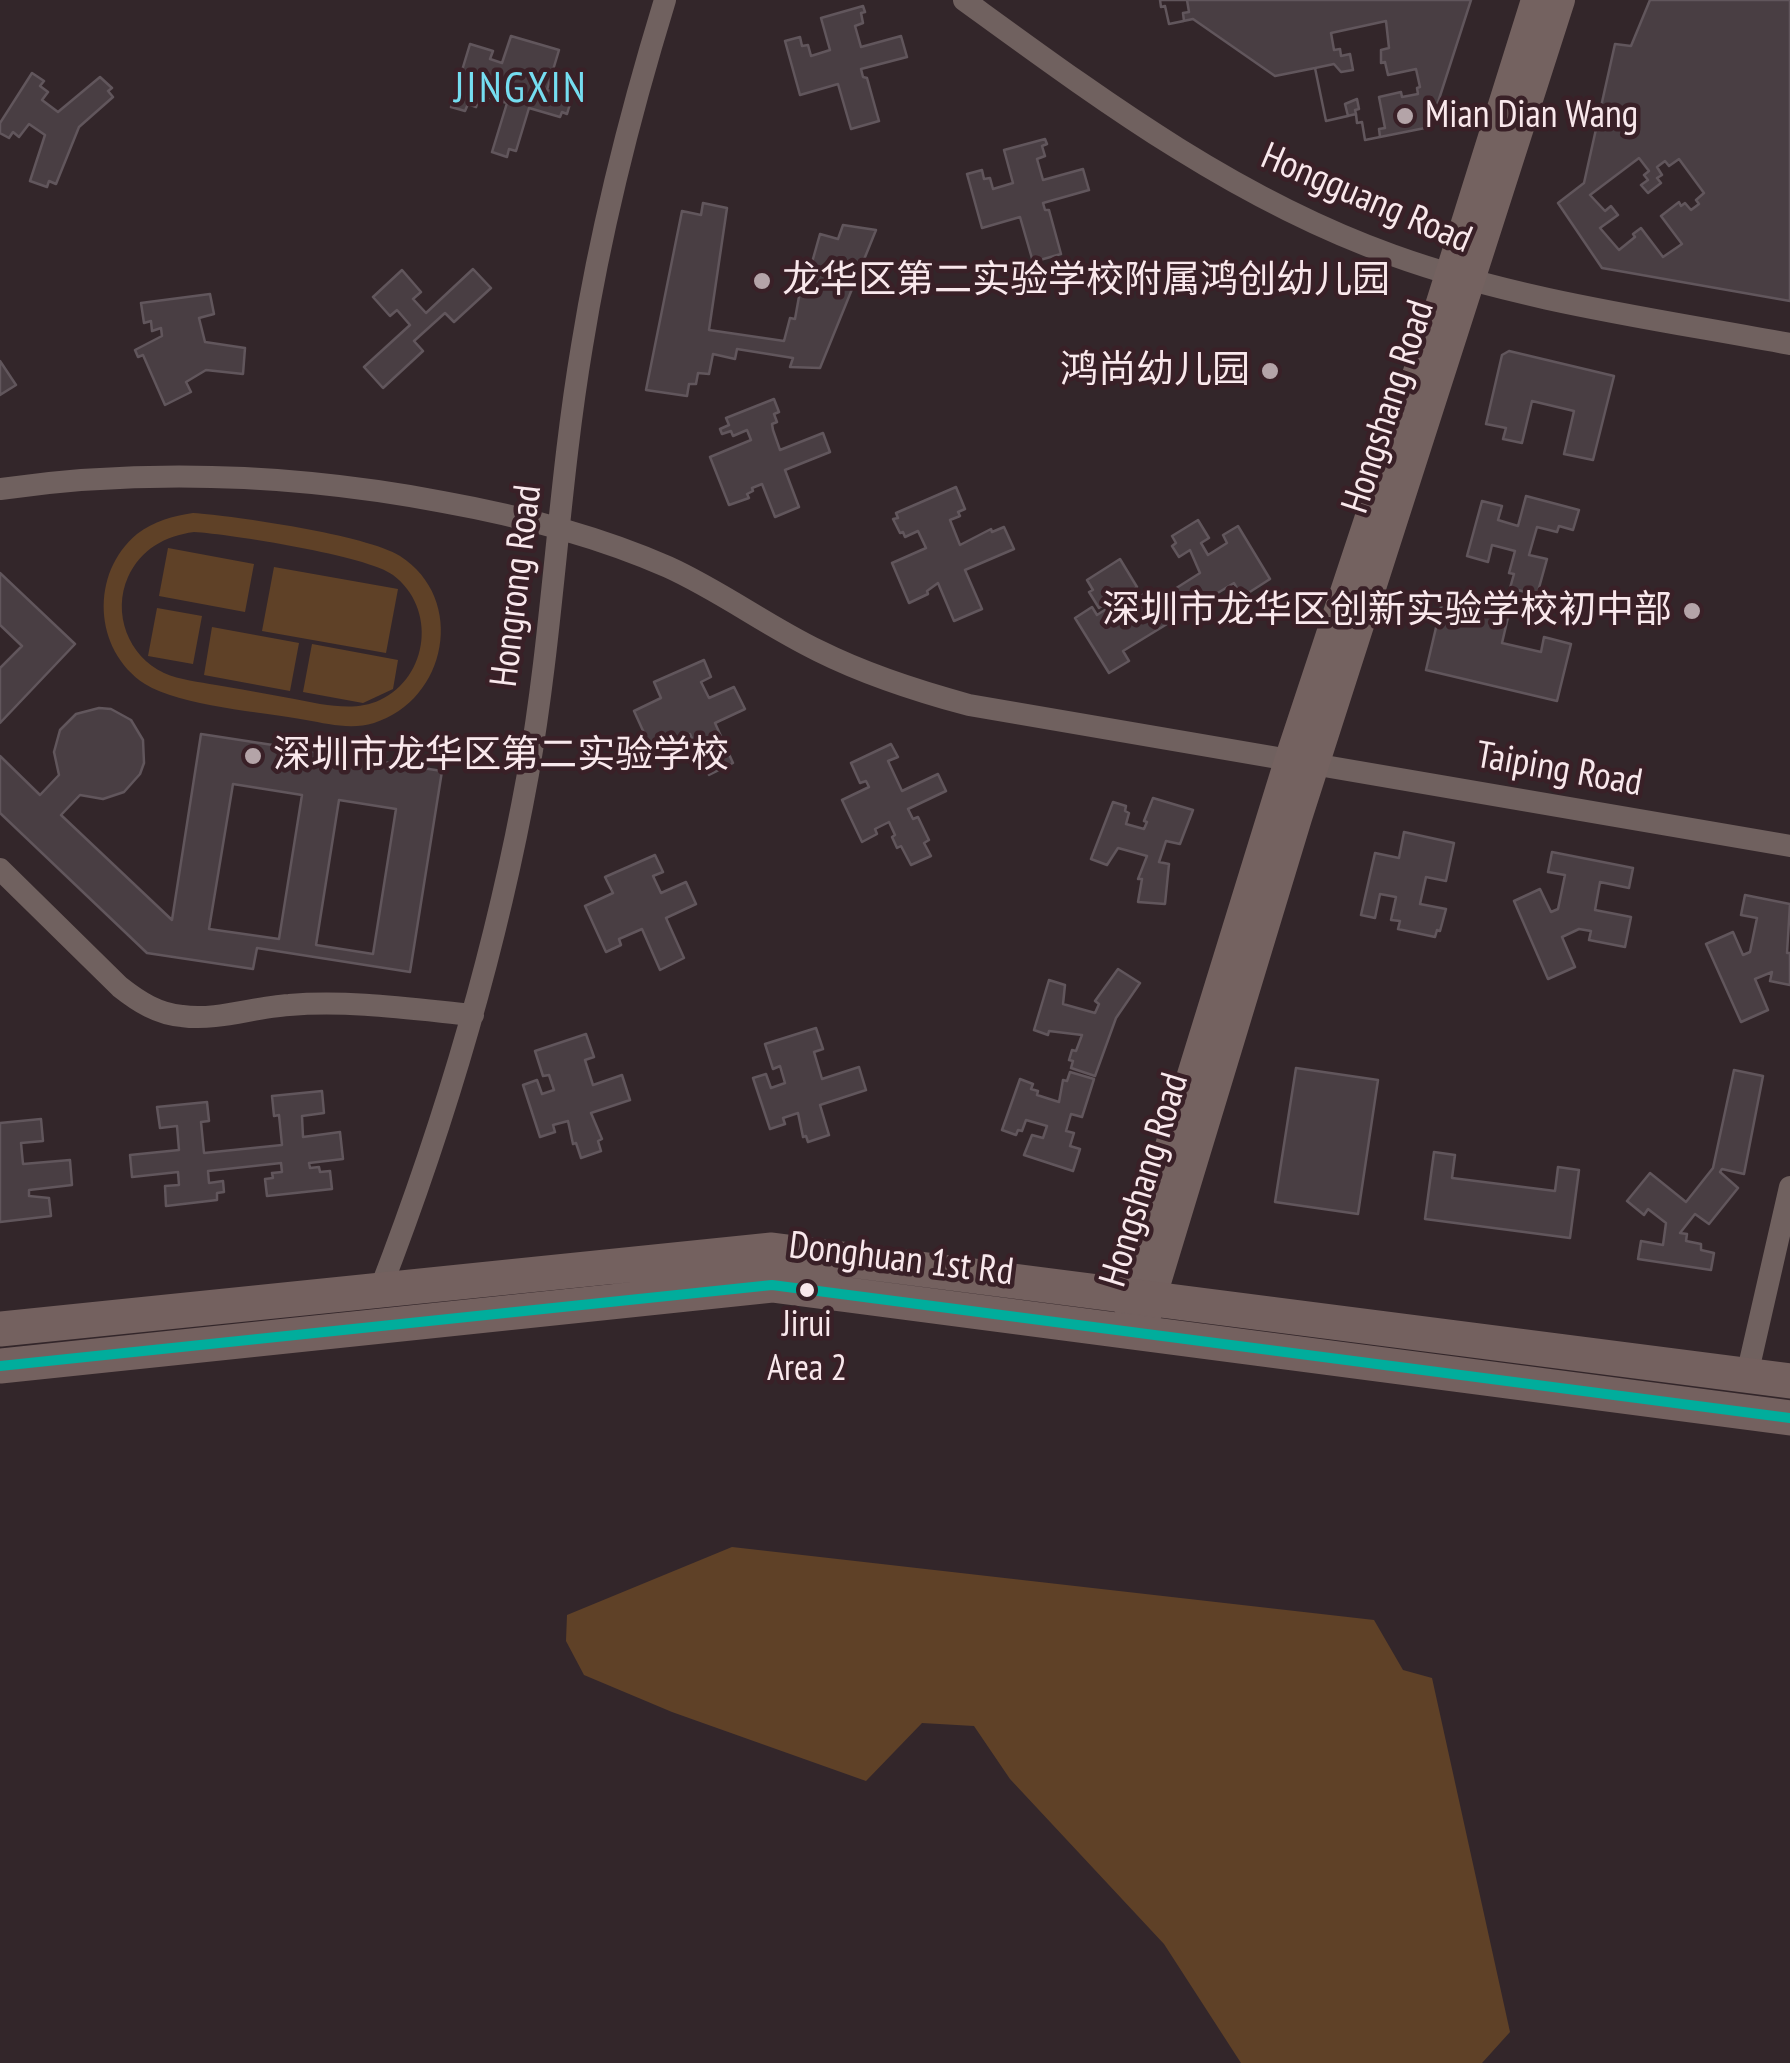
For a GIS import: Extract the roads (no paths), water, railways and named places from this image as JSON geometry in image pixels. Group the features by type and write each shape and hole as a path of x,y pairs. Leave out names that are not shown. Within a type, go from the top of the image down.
{"main road":[{"name":"Donghuan 1st Rd","path":"0,1328 772,1250 1790,1381"},
{"name":"Donghuan 1st Rd","path":"0,1366 772,1285 1790,1418"}],"street":[{"name":"Hongrong Road","path":"380,1290 436,1136 498,919 528,773 550,626 579,366 597,259 626,136 665,0"},
{"name":"Hongguang Road","path":"964,0 1110,106 1231,181 1335,232 1460,278 1790,344"},
{"name":"Hongshang Road","path":"1460,278 1536,0"},
{"name":"Hongshang Road","path":"1140,1334 1138,1297 1303,760 1460,278 1560,0"},
{"name":"Taiping Road","path":"0,489 146,475 253,476 360,487 503,513 560,527 670,568 817,650 917,690 1008,712 1790,846"},
{"path":"0,870 120,987 164,1012 197,1018 324,1003 473,1015"},
{"path":"1746,1375 1790,1187"}],"place":[{"name":"Mian Dian Wang","path":"1405,116"},
{"name":"龙华区第二实验学校附属鸿创幼儿园","path":"762,281"},
{"name":"鸿尚幼儿园","path":"1270,371"},
{"name":"深圳市龙华区创新实验学校初中部","path":"1692,611"},
{"name":"深圳市龙华区第二实验学校","path":"253,756"},
{"name":"Jirui Area 2","path":"807,1290"}],"district":[{"name":"JINGXIN","path":"521,90"}]}
